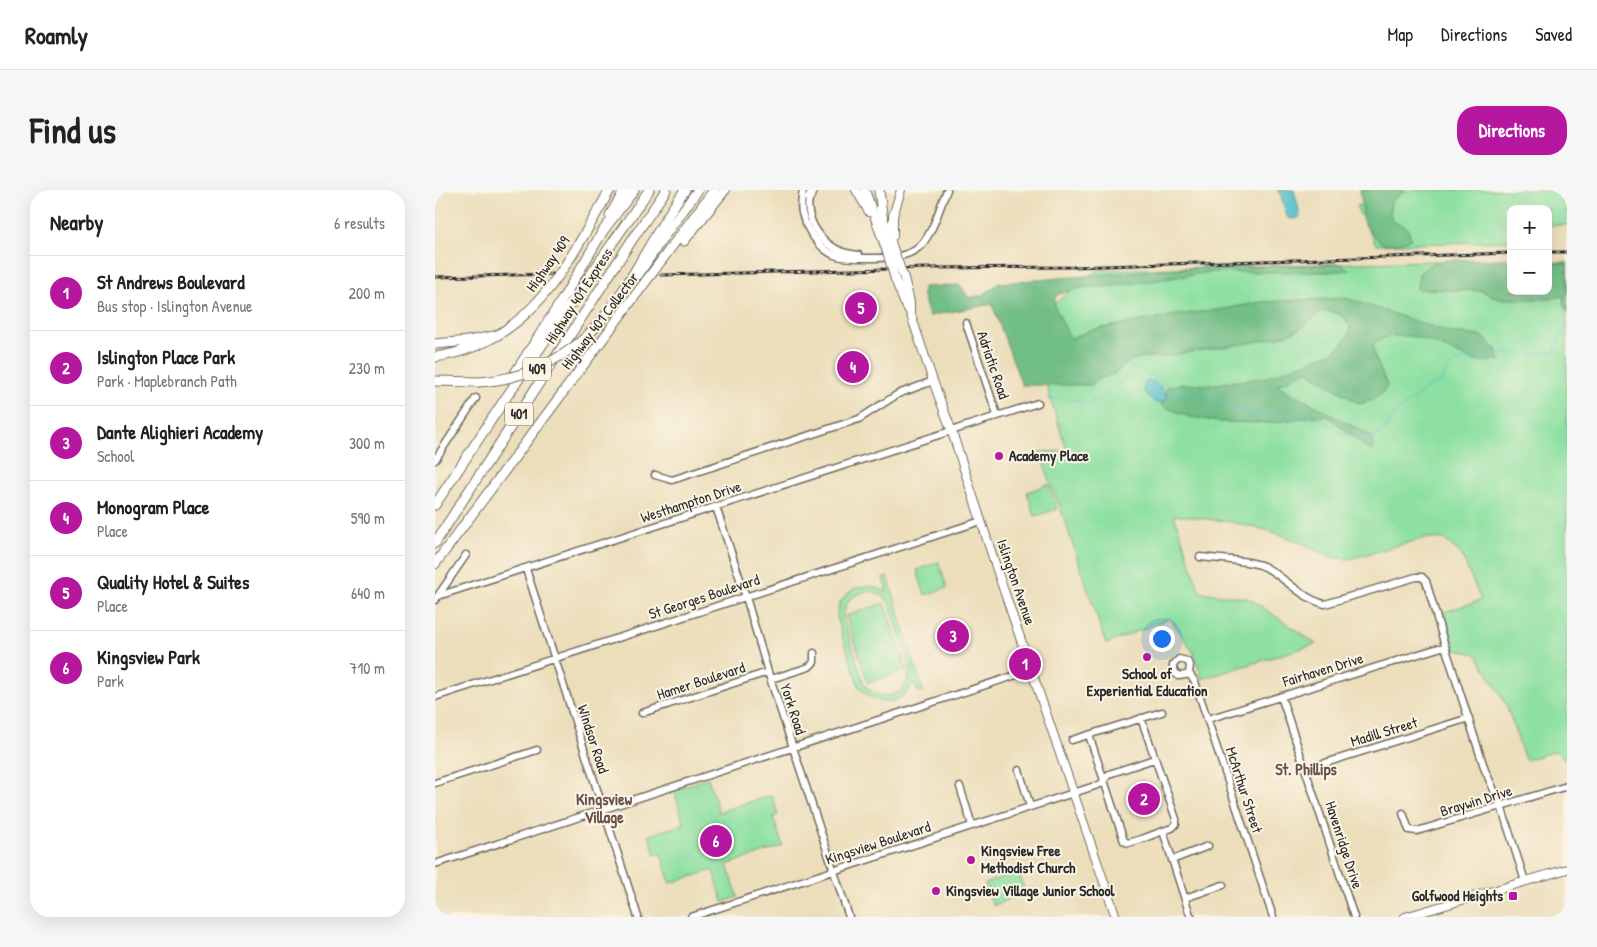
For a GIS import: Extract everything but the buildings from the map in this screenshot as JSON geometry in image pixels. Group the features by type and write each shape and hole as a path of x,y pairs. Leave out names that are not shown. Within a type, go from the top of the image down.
{"highway":[{"name":"Highway 409","path":"435,357 478,346 497,336 530,311 556,282 610,190"},
{"path":"603,231 612,210 625,190"},
{"name":"401","path":"435,505 505,399 515,373 603,231 634,190"},
{"name":"Highway 401 Express","path":"505,399 649,190"},
{"name":"Highway 401 Express","path":"435,543 631,240 666,190"},
{"path":"621,297 665,219 685,190"},
{"path":"621,297 627,292 698,190"},
{"name":"Highway 401 Collector","path":"435,564 714,190"},
{"path":"656,270 666,263 725,190"},
{"path":"879,190 882,213"},
{"name":"409","path":"435,381 478,382 506,378 545,365 560,358 587,336 621,297"},
{"path":"435,344 468,341 485,336 497,336"}],"main road":[{"path":"856,190 875,221"},
{"name":"Islington Avenue","path":"865,190 875,221 899,279 904,302 910,312 952,432 1116,917"},
{"name":"Islington Avenue","path":"875,190 882,213 888,254"},
{"path":"888,254 893,216 901,190"},
{"path":"1405,917 1429,914 1525,881 1567,869"}],"street":[{"path":"803,190 802,212 809,230 819,244 835,255 850,258 888,254"},
{"path":"811,193 808,205 811,220 822,238 833,247 844,252 909,254 925,240 947,190"},
{"name":"Adriatic Road","path":"966,323 997,415"},
{"path":"655,475 672,480 859,419 898,394 933,381"},
{"path":"435,460 476,398"},
{"name":"Westhampton Drive","path":"436,598 952,432 997,415 1039,403"},
{"name":"York Road","path":"716,507 746,597 769,676 849,917"},
{"name":"St Georges Boulevard","path":"435,697 981,521"},
{"path":"436,598 466,555"},
{"path":"1200,557 1258,564 1313,600 1325,604 1415,577 1422,577 1428,583 1445,646 1485,770 1501,806 1525,881"},
{"name":"Windsor Road","path":"525,569 638,917"},
{"name":"Fairhaven Drive","path":"1208,719 1445,646"},
{"name":"Hamer Boulevard","path":"642,713 769,676 809,667 814,662 814,653"},
{"path":"435,864 1032,670"},
{"name":"McArthur Street","path":"1189,673 1194,680 1208,719 1273,917"},
{"name":"Havenridge Drive","path":"1281,696 1354,917"},
{"path":"1072,740 1162,712"},
{"path":"1089,735 1126,842 1142,839 1171,828 1176,824 1176,819 1141,718"},
{"name":"Madill Street","path":"1306,769 1469,718"},
{"path":"435,783 537,750"},
{"name":"Kingsview Boulevard","path":"691,917 1101,784 1109,774 1154,759"},
{"path":"1019,770 1030,806"},
{"path":"960,786 972,825"},
{"name":"Braywin Drive","path":"1403,813 1407,827 1414,832 1567,786"},
{"path":"1163,830 1190,915 1193,917"},
{"path":"1172,860 1208,846"},
{"path":"1185,898 1223,885"}],"green space":[{"path":"1360,190 1405,190 1391,202 1390,213 1392,221 1407,228 1411,239 1384,245 1376,238 1366,226 1364,220"},
{"path":"1410,190 1567,190 1567,225 1552,225 1552,205 1507,205 1507,241 1376,245 1356,206"},
{"path":"1507,259 1507,295 1552,295 1552,262 1567,262 1567,762 1557,751 1525,760 1506,704 1476,654 1456,650 1444,612 1481,600 1461,554 1444,539 1425,538 1350,559 1328,557 1303,543 1270,531 1231,522 1174,515 1200,592 1246,598 1255,602 1316,644 1202,679 1194,653 1170,618 1106,644 1063,515 1039,452 1067,451 1028,327 1086,277 1099,270"},
{"path":"1507,259 1507,295 1552,295 1552,263 1567,264 1567,310 1564,308 1563,296 1549,299 1499,299 1482,291 1417,289 1419,274 1434,262 1445,260"},
{"path":"1341,264 1349,270 1328,272 1212,272 1116,286 1081,288 1056,295 1054,305 1068,334 1072,338 1091,330 1261,302 1346,298 1445,331 1482,336 1495,348 1501,362 1500,360 1483,362 1466,358 1419,338 1390,336 1384,338 1373,346 1374,355 1387,385 1380,395 1360,404 1307,371 1277,385 1371,436 1374,449 1371,451 1329,417 1315,416 1271,423 1220,422 1190,417 1161,404 1167,395 1165,392 1168,387 1180,384 1209,385 1268,377 1331,353 1342,345 1349,333 1350,326 1344,317 1338,313 1325,311 1318,314 1303,327 1286,335 1255,342 1159,357 1144,357 1131,361 1116,373 1101,378 1091,385 1022,385 992,304 929,316 923,296 923,287 960,285 969,298 983,295 999,283 1170,269"},
{"path":"1049,484 1057,509 1035,516 1027,492"},
{"path":"939,562 947,588 925,595 917,570"},
{"path":"888,577 923,691 918,692 914,682 902,696 888,702 873,699 859,687 837,616 840,602 855,588 871,586 887,592 883,578","holes":["864,592 873,592 886,599 890,604 910,668 905,685 893,695 879,695 871,691 864,684 843,617 846,606 851,599"]},
{"path":"884,603 907,670 868,683 846,616"},
{"path":"708,778 719,812 772,795 778,815 773,817 783,846 727,865 738,897 723,902 713,870 670,883 661,854 655,854 649,835 684,824 674,790"},
{"path":"1149,784 1157,809 1140,815 1131,789"},
{"path":"1018,870 1025,892 993,906 985,884"}],"water":[{"path":"1277,190 1294,190 1300,214 1299,218 1290,219 1287,217 1281,196"},
{"path":"1147,381 1156,384 1166,394 1167,397 1161,404 1153,401 1144,392 1144,385"}],"waterway":[{"path":"1167,397 1170,398 1177,394 1199,395 1241,412 1275,416 1299,414 1322,419 1339,432 1360,440 1369,440 1385,431 1395,413 1428,388 1442,381 1447,370 1455,363 1467,358 1498,354 1555,352 1559,337 1567,332"},
{"path":"1063,399 1084,401 1087,404 1095,401 1119,384 1131,367 1139,369 1184,394"},
{"path":"1047,399 1062,399"}],"railway":[{"path":"1552,252 1567,252"},
{"path":"661,275 929,268 1073,267 1507,253"},
{"path":"435,277 552,274"}],"place":[{"name":"Quality Hotel & Suites","path":"861,308"},
{"name":"Monogram Place","path":"853,367"},
{"name":"Academy Place","path":"999,456"},
{"name":"Dante Alighieri Academy","path":"953,636"},
{"name":"School of Experiential Education","path":"1147,657"},
{"name":"St Andrews Boulevard","path":"1025,664"},
{"name":"Islington Place Park","path":"1144,799"},
{"name":"Kingsview Park","path":"716,841"},
{"name":"Kingsview Free Methodist Church","path":"971,860"},
{"name":"Kingsview Village Junior School","path":"936,891"},
{"name":"Golfwood Heights","path":"1513,896"}],"district":[{"name":"St. Phillips","path":"1306,769"},
{"name":"Kingsview Village","path":"604,808"}]}
